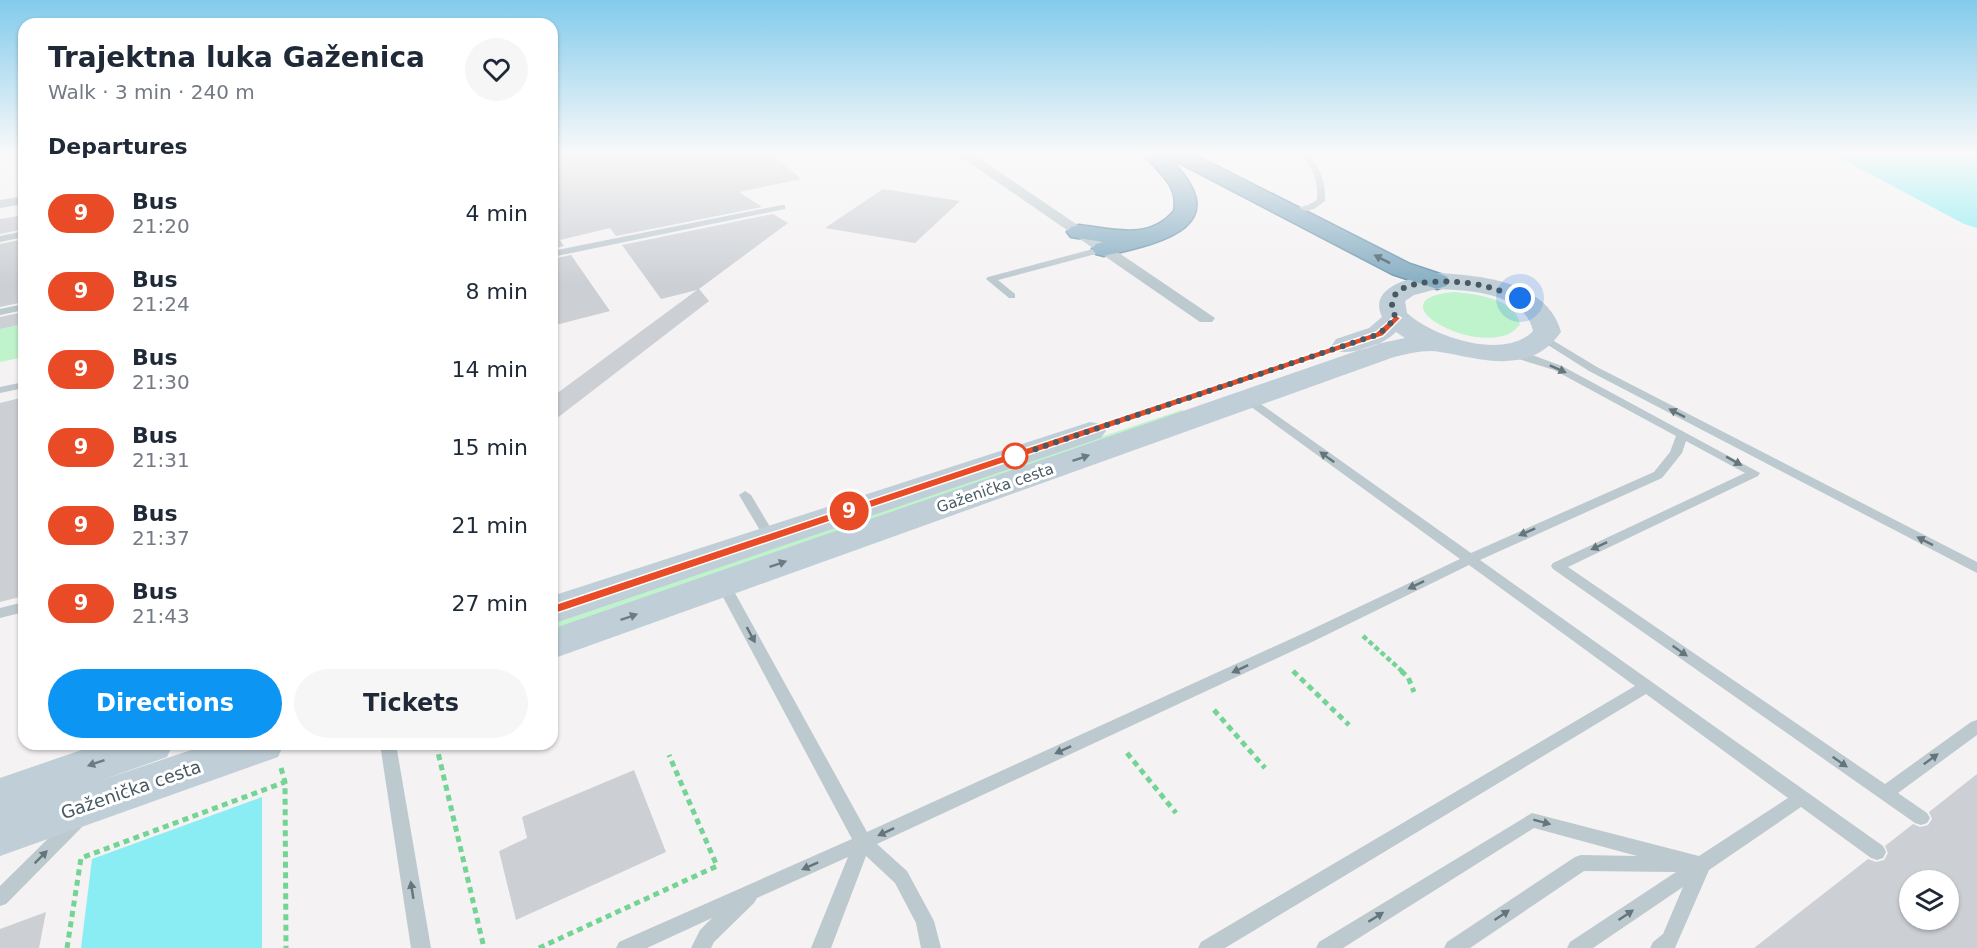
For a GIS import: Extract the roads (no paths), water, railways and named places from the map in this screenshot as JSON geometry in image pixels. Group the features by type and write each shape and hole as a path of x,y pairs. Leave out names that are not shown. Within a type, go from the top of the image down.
{"highway":[{"path":"1104,249 1169,230 1186,211 1186,196"},
{"path":"1236,196 1376,276 1396,305"},
{"path":"1254,196 1401,269 1437,281"},
{"path":"1079,232 1101,236 1148,238"}],"main road":[{"path":"1437,281 1479,285 1520,298 1544,318 1548,326 1544,338 1528,348 1503,352 1471,351 1440,343 1406,327 1396,305 1407,287 1437,281"},
{"name":"Gaženička cesta","path":"558,608 1379,334 1396,305"},
{"name":"Gaženička cesta","path":"558,642 1387,350 1440,343"},
{"path":"0,797 134,750"},
{"name":"Gaženička cesta","path":"0,835 245,750"}],"street":[{"path":"1026,196 1206,318"},
{"path":"0,204 18,201"}],"lane":[{"path":"1290,213 1311,207 1321,201 1321,196"},
{"path":"558,253 782,207"},
{"path":"0,239 18,235"},
{"path":"1012,296 991,279 1104,249"},
{"path":"0,312 18,308"},
{"path":"1544,338 1560,351 1593,369 1977,568"},
{"path":"1503,352 1531,358 1558,369 1754,473 1558,566 1921,818"},
{"path":"0,390 18,387"},
{"path":"1247,399 1877,852"},
{"path":"626,948 1310,637 1468,559 1658,475 1676,453 1682,434"},
{"path":"745,495 770,537"},
{"path":"723,584 863,842 901,877 925,921 931,948"},
{"path":"0,613 18,608"},
{"path":"1208,948 1648,686"},
{"path":"1886,793 1977,726"},
{"path":"389,750 421,948"},
{"path":"1577,948 1803,797"},
{"path":"0,898 95,803"},
{"path":"1326,948 1532,820 1702,865"},
{"path":"821,948 863,842"},
{"path":"1454,948 1581,862 1702,865"},
{"path":"1660,948 1670,940 1702,865"},
{"path":"701,948 707,936 756,890"}],"water":[{"path":"1912,196 1977,196 1977,228 1964,224"},
{"path":"262,797 262,948 81,948 92,859"}]}
